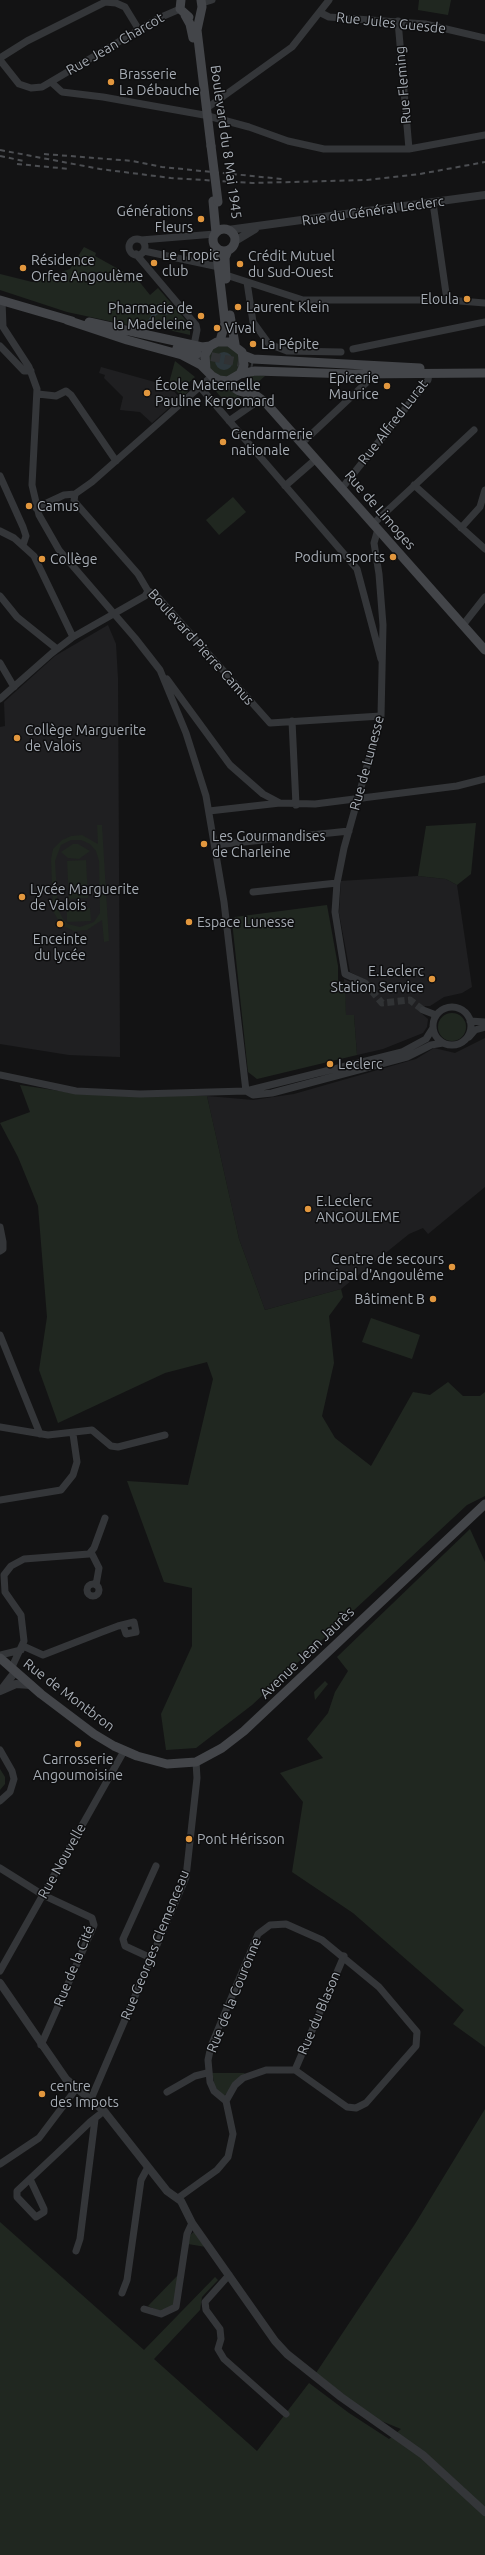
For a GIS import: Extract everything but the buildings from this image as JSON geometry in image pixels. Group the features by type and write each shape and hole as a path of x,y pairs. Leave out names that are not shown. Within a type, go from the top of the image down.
{"main road":[{"path":"182,5 196,16 201,4"},
{"name":"Boulevard du 8 Mai 1945","path":"201,4 197,27 201,76 215,202 221,232"},
{"name":"Boulevard du 8 Mai 1945","path":"182,5 191,30 201,76"},
{"path":"220,341 226,323 219,267 214,242 221,232 233,234 235,241 228,250 225,258 226,275 234,344 243,355 253,359 372,369 428,378 485,373"},
{"path":"216,247 228,250"},
{"path":"1,303 67,320 127,340 182,355 206,369 212,376 224,381 238,375 255,371 485,368"},
{"path":"67,320 195,349 210,346 220,341 234,344"},
{"path":"206,369 204,359 210,346"},
{"path":"243,355 244,365 238,375 241,388 250,394"},
{"path":"253,366 372,369"},
{"name":"Rue de Limoges","path":"224,381 239,391 259,397 302,443 485,650"},
{"name":"Avenue Jean Jaurès","path":"124,1750 167,1764 196,1762 222,1748 244,1731 485,1504"},
{"name":"Rue de Montbron","path":"0,1656 13,1671 94,1734 124,1750"}],"street":[{"path":"201,4 212,0"},
{"path":"205,110 292,47 321,13 329,0"},
{"path":"0,59 26,41 106,2 116,3 125,7 139,30"},
{"name":"Rue Jean Charcot","path":"0,59 14,80 25,87 37,88 51,82 182,5"},
{"name":"Rue Jules Guesde","path":"321,13 330,17 425,24 485,38"},
{"name":"Rue Fleming","path":"398,21 409,149"},
{"path":"51,82 62,92 178,110 205,110 288,141 324,149 409,149 485,136"},
{"name":"Rue du Général Leclerc","path":"221,232 485,195"},
{"path":"194,236 212,227 215,202"},
{"path":"433,203 447,300"},
{"path":"235,241 261,226"},
{"path":"195,349 198,330 196,325 136,254 131,252 130,245 134,240 194,236 221,232"},
{"path":"141,240 145,246 144,251"},
{"path":"136,254 144,251 219,267"},
{"path":"226,275 303,300 447,300 485,303"},
{"path":"247,282 251,316 256,328 269,344 287,351 341,352"},
{"path":"1,303 3,327 31,371 38,394 32,485 36,508 58,550 135,638 230,765 263,794 280,803"},
{"path":"353,349 485,322"},
{"path":"0,346 24,371 31,371"},
{"path":"286,361 287,351"},
{"path":"302,443 366,383 372,369"},
{"path":"36,508 64,495 75,494 116,461 212,376"},
{"name":"Rue Alfred Lurat","path":"342,488 428,378"},
{"path":"200,387 357,569 383,666"},
{"path":"38,394 56,396 66,391 71,395 116,461"},
{"path":"230,421 252,406 259,397"},
{"path":"376,527 414,485 474,430"},
{"path":"285,486 316,459"},
{"path":"0,476 26,536 23,545"},
{"path":"414,485 485,549"},
{"path":"461,528 480,507 485,490"},
{"name":"Boulevard Pierre Camus","path":"75,494 74,501 77,505 138,574 148,591 156,595 270,723 381,716"},
{"name":"Rue de Lunesse","path":"365,984 345,974 335,912 337,883 349,830 381,716 383,666 379,574 374,543 376,527"},
{"path":"0,531 23,545 34,556 73,637"},
{"path":"0,699 57,649 73,637 145,596 148,591"},
{"path":"0,596 17,617 57,649"},
{"path":"463,625 485,597"},
{"path":"0,663 14,687"},
{"path":"162,675 193,754 209,811 225,910 246,1091"},
{"path":"292,722 296,805"},
{"path":"209,811 280,803 296,805 359,798 457,786 485,779"},
{"path":"215,845 349,830"},
{"path":"253,892 337,883"},
{"path":"0,1075 76,1091 140,1094 246,1091 402,1052 426,1039 433,1028 436,1015 444,1009 457,1008 463,1010 470,1020 470,1033 467,1038"},
{"path":"423,1010 436,1015"},
{"path":"470,1020 485,1022"},
{"path":"246,1091 253,1095 272,1093 407,1057 431,1046 443,1043 457,1045 475,1030 485,1027"},
{"path":"433,1028 436,1037 443,1043"},
{"path":"0,1227 4,1242 3,1249 0,1251"},
{"path":"0,1335 40,1434"},
{"path":"0,1427 40,1434 73,1434 92,1430 111,1446 118,1447 165,1435"},
{"path":"0,1500 61,1490 73,1475 77,1462 73,1434"},
{"path":"96,1585 99,1568 91,1552 105,1518"},
{"path":"0,1691 13,1671 22,1648 21,1615 5,1592 1,1582 11,1566 24,1559 91,1552"},
{"path":"0,1656 22,1648 43,1656 123,1625"},
{"path":"0,1691 16,1684 31,1685"},
{"path":"0,1750 12,1771 14,1779 10,1792 0,1801"},
{"name":"Rue Nouvelle","path":"0,1971 124,1750"},
{"name":"Rue Georges Clemenceau","path":"91,2099 186,1877 191,1849 197,1778 196,1762"},
{"path":"151,1958 125,1946 123,1939 156,1866"},
{"name":"Rue de la Cité","path":"0,1868 43,1895 92,1918 94,1925 41,2045"},
{"name":"Rue de la Couronne","path":"226,2102 214,2091 207,2073 211,2046 258,1934 264,1928 286,1924 298,1928 322,1940 344,1956 378,1987 414,2027 418,2040 416,2046 366,2103 356,2108 347,2107 295,2070"},
{"name":"Rue du Blason","path":"295,2070 344,1956"},
{"path":"0,1982 41,2045 76,2089 91,2099 104,2111 167,2191 178,2198 192,2223 275,2341 287,2354 380,2427 403,2440 424,2455 485,2512"},
{"path":"178,2198 217,2170 228,2157 233,2134 226,2102 235,2085 243,2078 266,2070 295,2070"},
{"path":"167,2092 195,2076 207,2073"},
{"path":"0,2164 39,2138 76,2089"},
{"path":"30,2179 44,2209 44,2212 36,2217 16,2196 17,2191 30,2179 95,2119 104,2111"},
{"path":"76,2251 80,2239 95,2119"},
{"path":"122,2294 127,2280 141,2180 148,2167"},
{"path":"144,2309 161,2314 176,2307 186,2234 192,2223"},
{"path":"229,2275 205,2302 206,2310 220,2329 221,2339 218,2348 224,2359 286,2414"}],"shaded area":[{"path":"419,0 451,0 448,15 418,10"},
{"path":"84,247 96,253 95,256 138,280 150,295 158,288 190,325 190,335 130,321 128,325 67,312 0,290 0,274 32,282 70,269"},
{"path":"159,303 168,314 166,315 158,308 158,314 152,319 161,324 147,322"},
{"path":"221,345 227,345 237,352 240,361 239,367 233,374 227,377 221,377 211,370 208,364 208,358 215,348"},
{"path":"224,352 230,355 233,361 230,367 224,370 218,367 215,361 218,355"},
{"path":"175,361 195,377 184,387 188,392 182,397 169,383"},
{"name":"École Maternelle Pauline Kergomard","path":"101,367 169,386 180,398 152,423 140,412 120,410 123,397 104,378 105,375 99,373"},
{"path":"250,375 265,376 256,384"},
{"path":"215,385 228,387 238,396 246,400 231,408 211,386"},
{"path":"233,497 246,512 219,535 206,520"},
{"name":"Enceinte du lycée","path":"108,625 116,644 118,679 120,1057 69,1055 0,1044 0,727 5,726 4,702 55,656"},
{"path":"476,823 471,874 457,885 446,879 418,876 426,826"},
{"path":"97,825 102,825 109,941 104,942 102,920 87,930 74,931 61,925 53,911 51,859 53,849 62,840 71,836 82,835 98,844","holes":["71,840 81,840 90,844 96,851 99,861 100,913 94,922 80,927 68,924 63,919 58,909 55,861 61,845"]},
{"path":"73,844 78,844 90,851 79,859 68,858 61,852"},
{"path":"86,860 88,898 69,899 67,861"},
{"path":"418,876 446,879 457,885 472,987 462,993 444,997 430,1006 425,1006 421,1013 428,1019 427,1027 423,1033 383,1049 357,1055 354,1015 346,1015 344,979 362,987 366,980 350,972 339,913 341,881"},
{"path":"327,905 338,966 338,980 345,983 346,1015 354,1015 357,1055 257,1079 248,1072 232,921 235,917"},
{"path":"90,908 91,921 67,922 67,909"},
{"path":"452,1013 462,1017 466,1027 462,1037 452,1041 442,1037 438,1027 442,1017"},
{"path":"485,1038 485,1187 428,1234 423,1228 409,1234 341,1289 265,1310 239,1239 207,1096 253,1100 294,1094 416,1059 434,1048 455,1053"},
{"path":"20,1085 80,1094 207,1096 239,1239 265,1310 341,1289 343,1297 329,1316 334,1363 322,1416 335,1438 371,1466 413,1392 430,1395 448,1382 463,1396 480,1396 485,1392 485,1496 467,1505 252,1705 196,1748 166,1750 161,1714 192,1646 192,1588 164,1582 127,1481 188,1485 213,1379 207,1362 165,1373 58,1423 39,1370 47,1317 38,1206 18,1157 0,1123 30,1112"},
{"path":"371,1318 420,1335 412,1359 362,1342"},
{"path":"470,1529 485,1562 485,2047 453,2024 464,2010 353,1913 292,1872 303,1802 280,1773 323,1758 307,1739 328,1713 335,1692 348,1671 337,1657"},
{"path":"325,1681 328,1684 315,1700 314,1692"},
{"path":"0,1769 5,1777 5,1784 0,1790"},
{"path":"212,2073 245,2073 224,2096 212,2082 214,2081"},
{"path":"485,2109 485,2555 0,2555 0,2222 144,2350 215,2277 218,2280 202,2297 200,2310 154,2359 257,2451 309,2383 349,2413 389,2439 401,2429 374,2418 316,2373 415,2224"},
{"path":"195,2231 206,2247 188,2244 190,2235"},
{"path":"178,2275 175,2305 159,2311 148,2306"}],"tunnel":[{"path":"198,354 253,365"},
{"path":"365,983 382,1003 410,1000 423,1010"}],"railway":[{"path":"0,150 100,169 171,178 252,183 367,180 420,174 485,162"},
{"path":"44,154 133,161 162,167 282,179"},
{"path":"0,156 24,161"},
{"path":"17,164 70,169"}],"place":[{"name":"Brasserie La Débauche","path":"111,82"},
{"name":"Générations Fleurs","path":"201,219"},
{"name":"Le Tropic club","path":"154,263"},
{"name":"Crédit Mutuel du Sud-Ouest","path":"240,264"},
{"name":"Résidence Orfea Angoulème","path":"23,268"},
{"name":"Eloula","path":"467,299"},
{"name":"Laurent Klein","path":"238,307"},
{"name":"Pharmacie de la Madeleine","path":"201,316"},
{"name":"Vival","path":"217,328"},
{"name":"La Pépite","path":"253,344"},
{"name":"Epicerie Maurice","path":"387,386"},
{"name":"École Maternelle Pauline Kergomard","path":"147,393"},
{"name":"Gendarmerie nationale","path":"223,442"},
{"name":"Camus","path":"29,506"},
{"name":"Podium sports","path":"393,557"},
{"name":"Collège","path":"42,559"},
{"name":"Collège Marguerite de Valois","path":"17,738"},
{"name":"Les Gourmandises de Charleine","path":"204,844"},
{"name":"Lycée Marguerite de Valois","path":"22,897"},
{"name":"Espace Lunesse","path":"189,922"},
{"name":"Enceinte du lycée","path":"60,924"},
{"name":"E.Leclerc Station Service","path":"432,979"},
{"name":"Leclerc","path":"330,1064"},
{"name":"E.Leclerc ANGOULEME","path":"308,1209"},
{"name":"Centre de secours principal d'Angoulême","path":"452,1267"},
{"name":"Bâtiment B","path":"433,1299"},
{"name":"Carrosserie Angoumoisine","path":"78,1744"},
{"name":"Pont Hérisson","path":"189,1839"},
{"name":"centre des Impots","path":"42,2094"}]}
